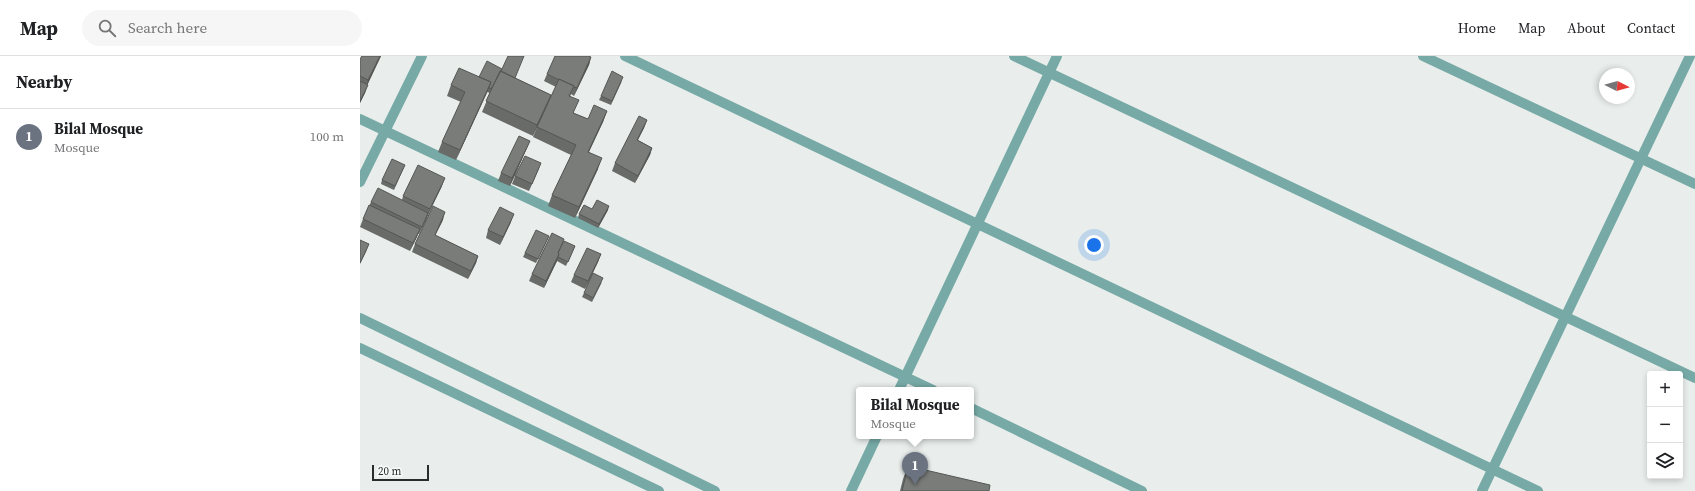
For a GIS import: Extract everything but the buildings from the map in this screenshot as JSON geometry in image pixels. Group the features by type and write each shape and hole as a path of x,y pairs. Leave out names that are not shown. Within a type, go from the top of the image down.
{"street":[{"path":"360,182 422,56"},
{"path":"625,56 1538,491"},
{"path":"1014,56 1695,378"},
{"path":"900,387 1057,56"},
{"path":"1423,56 1695,184"},
{"path":"1482,491 1690,56"},
{"path":"360,119 927,387"},
{"path":"360,318 715,491"},
{"path":"360,348 659,491"},
{"path":"974,409 1142,491"},
{"path":"851,491 876,439"}],"place":[{"name":"Bilal Mosque","path":"915,485"}]}
